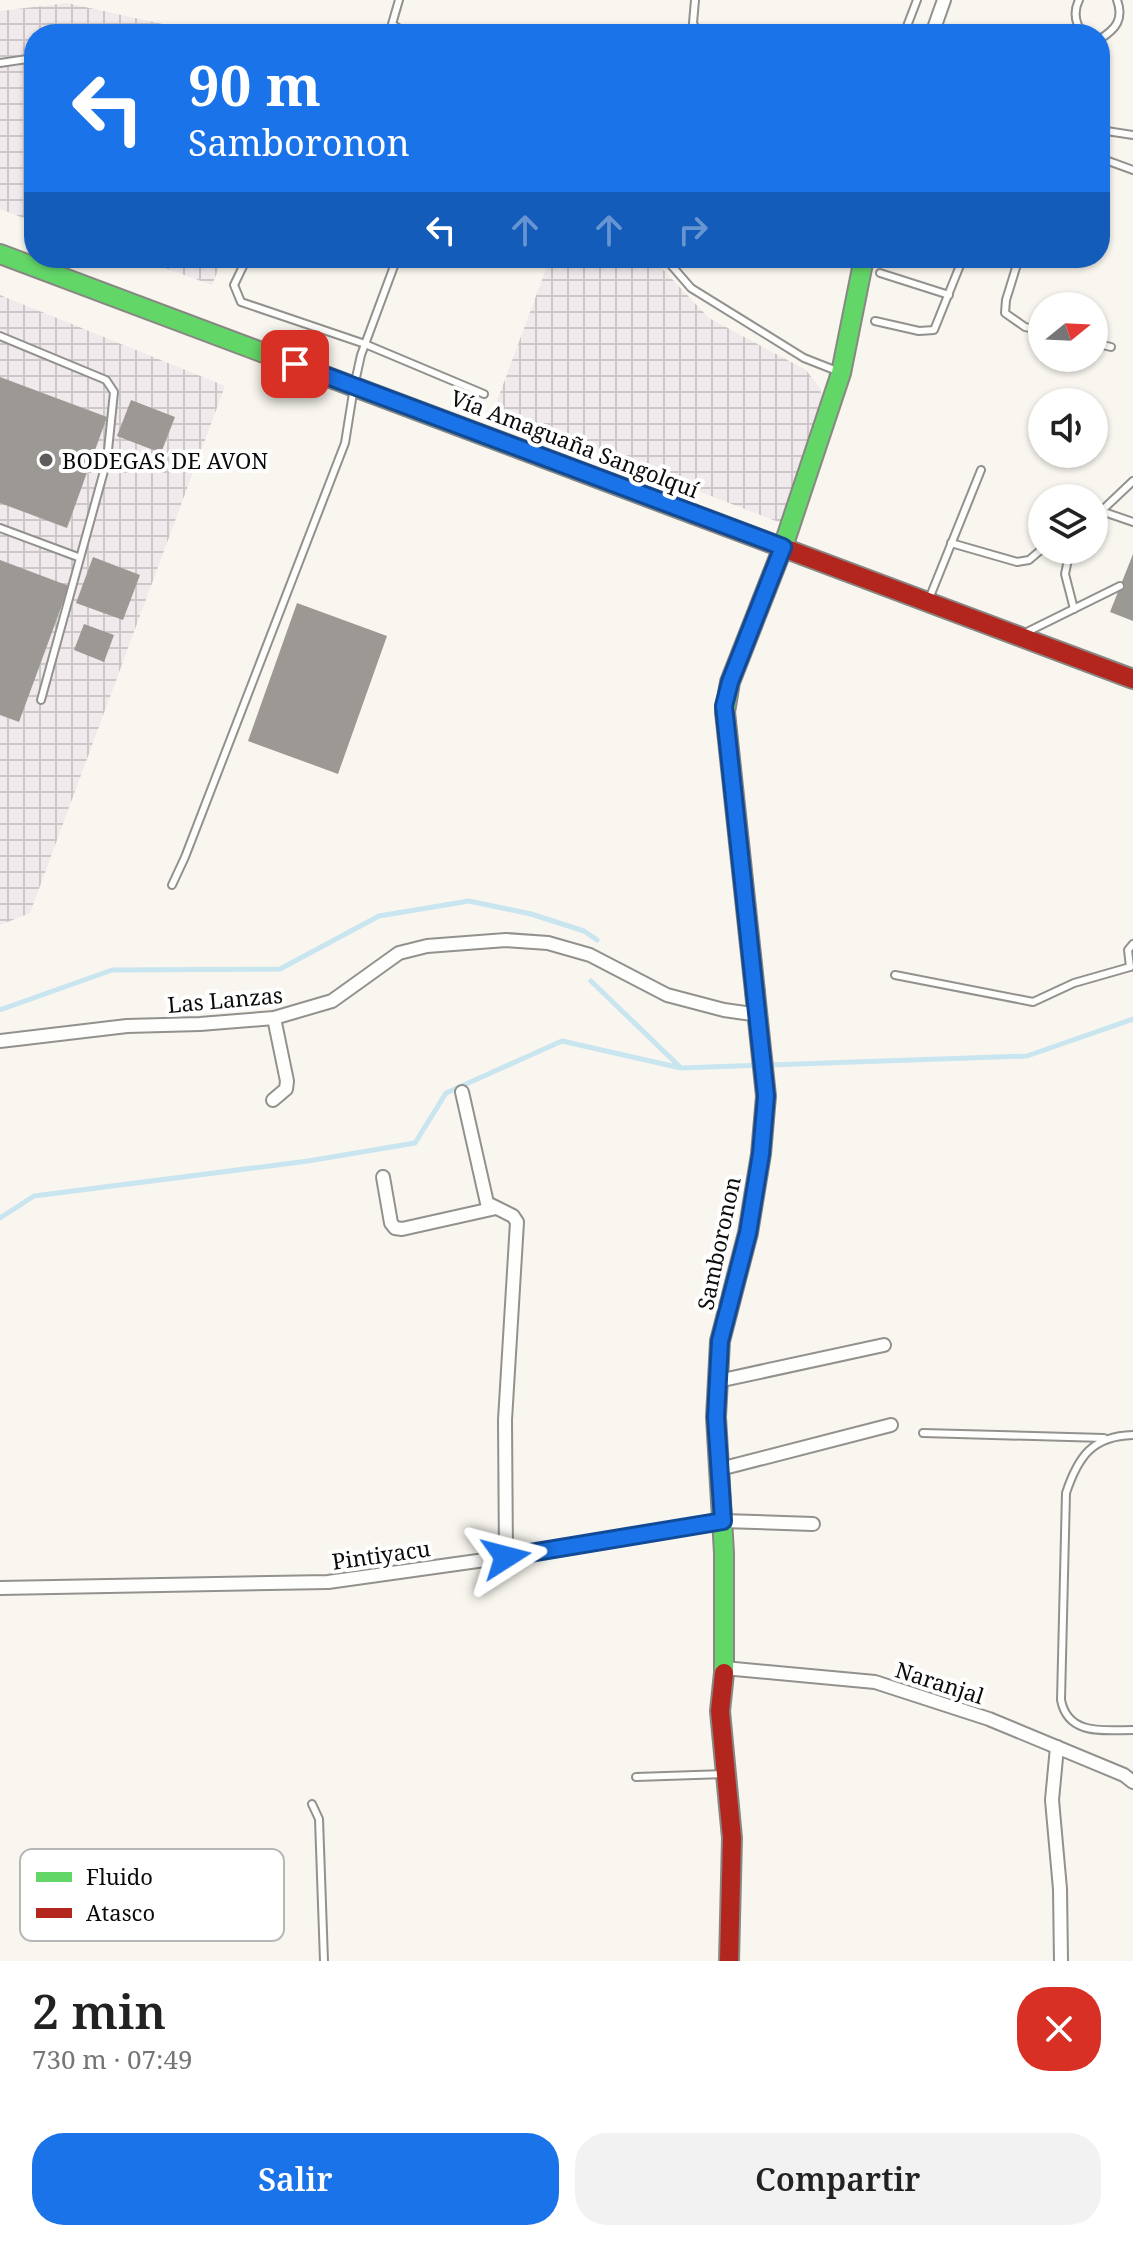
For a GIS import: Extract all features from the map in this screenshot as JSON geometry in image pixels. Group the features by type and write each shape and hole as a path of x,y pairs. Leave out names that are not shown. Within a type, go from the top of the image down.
{"main road":[{"name":"Vía Amaguaña Sangolquí","path":"0,254 24,263"},
{"name":"Vía Amaguaña Sangolquí","path":"38,268 1133,679"},
{"name":"Samboronon","path":"727,1961 732,1838 720,1711 724,1668 723,1521 716,1417 720,1341 748,1233 761,1154 766,1096 724,706 730,682 783,547 841,373 862,268"}],"street":[{"path":"936,24 944,0"},
{"name":"Las Lanzas","path":"0,1041 127,1026 274,1018 332,1001 399,953 427,946 506,940 548,943 590,955 667,995 759,1022"},
{"path":"273,1100 286,1089 287,1081 274,1018"},
{"path":"462,1092 487,1203 513,1216 517,1222 505,1420 506,1557"},
{"path":"383,1177 391,1223 395,1228 496,1208"},
{"path":"718,1381 884,1345"},
{"path":"720,1469 891,1425"},
{"name":"Pintiyacu","path":"0,1588 328,1582 506,1557 723,1521 813,1524"},
{"name":"Naranjal","path":"724,1668 875,1682 989,1719 1133,1782"},
{"path":"1057,1747 1052,1800 1060,1889 1061,1961"}],"lane":[{"path":"392,24 399,0"},
{"path":"694,24 695,0"},
{"path":"908,24 917,0"},
{"path":"1077,24 1075,8 1079,0"},
{"path":"1110,32 1120,18 1117,0"},
{"path":"0,63 24,59"},
{"path":"1110,132 1133,135"},
{"path":"1110,162 1133,170"},
{"path":"242,268 234,285 241,302 365,344 484,394"},
{"path":"172,885 345,443 365,344 393,268"},
{"path":"674,268 691,288 804,358 841,373"},
{"path":"875,321 930,332 937,327 959,268"},
{"path":"1016,268 1005,313 1028,328"},
{"path":"880,273 949,295"},
{"path":"0,336 106,380 114,392 107,460 41,700"},
{"path":"928,602 981,470"},
{"path":"1108,504 1133,481"},
{"path":"1108,513 1133,522"},
{"path":"0,528 78,557"},
{"path":"951,543 1017,562 1028,560"},
{"path":"1067,564 1065,574 1074,609"},
{"path":"1019,636 1120,586"},
{"path":"895,975 1033,1002 1074,983 1131,968 1128,950 1133,944"},
{"path":"923,1433 1104,1438 1133,1435"},
{"path":"1104,1438 1089,1449 1073,1472 1066,1493 1061,1700 1063,1711 1072,1723 1089,1730 1133,1730"},
{"path":"636,1777 726,1774"},
{"path":"312,1804 319,1819 324,1961"}],"shaded area":[{"path":"67,3 163,24 24,24 24,218 0,209 0,11"},
{"path":"165,268 219,268 212,285"},
{"path":"546,268 662,268 709,318 806,370 820,388 824,404 781,523 493,412"},
{"path":"0,295 225,386 30,913 0,925"}],"building":[{"name":"BODEGAS DE AVON","path":"0,377 107,417 67,528 0,503"},
{"path":"131,400 175,417 161,453 117,436"},
{"path":"1133,554 1133,621 1110,612"},
{"path":"93,557 140,575 123,620 76,603"},
{"path":"0,560 69,586 19,722 0,715"},
{"path":"297,603 387,636 338,774 248,741"},
{"path":"84,624 114,635 104,662 74,650"}],"waterway":[{"path":"0,1010 112,970 280,969 379,916 469,901 531,914 584,931 597,940"},
{"path":"591,981 680,1067"},
{"path":"0,1218 34,1196 308,1161 415,1143 446,1093 562,1041 681,1068 1027,1056 1133,1019"}],"traffic: fast":[{"path":"0,254 24,263"},
{"path":"37,268 693,514"},
{"path":"725,712 730,682 783,547 841,373 862,268"},
{"path":"724,1673 724,1553 716,1417 720,1341 748,1233 761,1154 766,1096 755,992"}],"traffic: jam":[{"path":"693,514 1133,679"},
{"path":"725,712 755,992"},
{"path":"724,1673 720,1711 732,1838 729,1961"}],"place":[{"name":"BODEGAS DE AVON","path":"46,460"}],"route":[{"path":"295,364 783,547 730,682 724,706 766,1096 761,1154 748,1233 720,1341 716,1417 723,1521 506,1557"}]}
